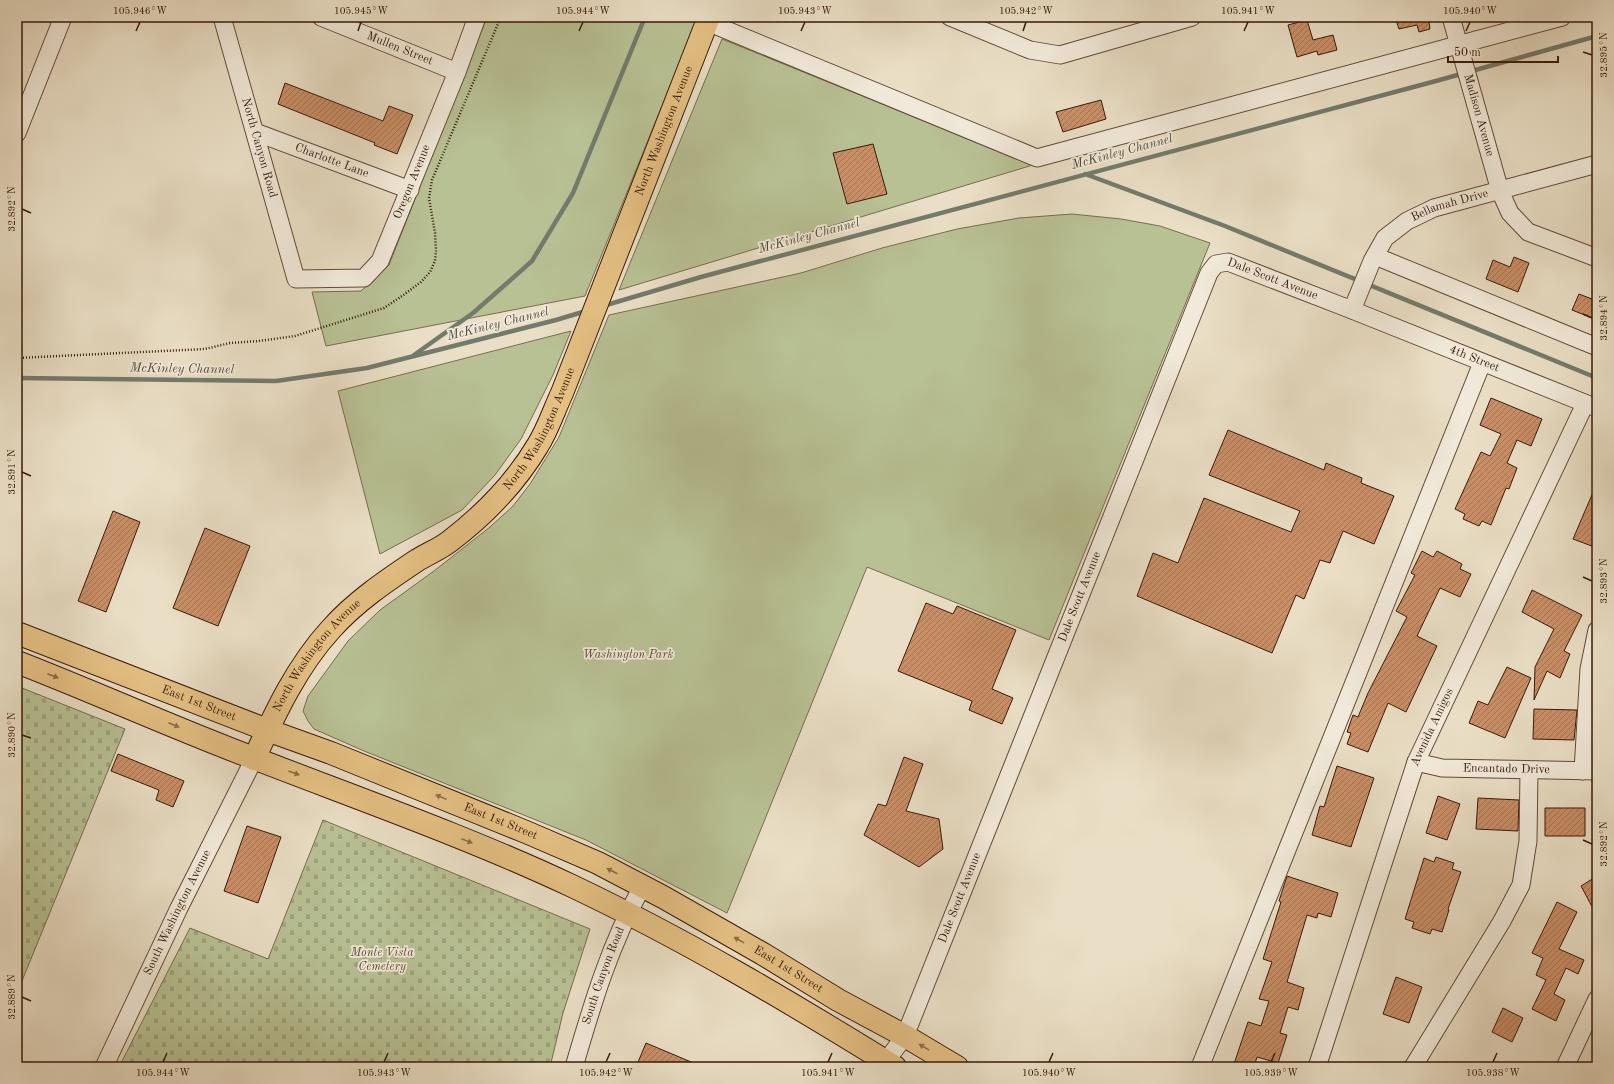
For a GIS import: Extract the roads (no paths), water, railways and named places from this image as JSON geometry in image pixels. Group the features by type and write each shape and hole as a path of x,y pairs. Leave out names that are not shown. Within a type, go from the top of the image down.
{"main road":[{"name":"North Washington Avenue","path":"254,759 267,730 302,664 331,628 366,596 417,560 449,541 488,508 515,477 538,445 562,393 586,334 708,19"},
{"name":"East 1st Street","path":"17,633 267,730 331,753 526,832 598,863 763,954 838,1000 905,1036 957,1067"},
{"path":"17,662 81,686 254,759 377,805 523,864 627,913 801,1009 890,1064"}],"street":[{"path":"17,133 63,17"},
{"name":"North Canyon Road","path":"222,17 296,279"},
{"name":"Mullen Street","path":"321,17 457,72"},
{"name":"Oregon Avenue","path":"296,279 364,278 380,261 457,72 477,17"},
{"path":"950,17 1030,50 1060,55 1192,17"},
{"name":"Madison Avenue","path":"1451,17 1500,191 1510,213 1528,232 1597,258"},
{"path":"708,19 1037,158 1562,17"},
{"name":"Charlotte Lane","path":"255,132 410,190"},
{"name":"Bellamah Drive","path":"1352,310 1373,259 1384,238 1407,220 1434,208 1597,164"},
{"path":"1373,259 1597,347"},
{"name":"Dale Scott Avenue","path":"890,1064 905,1036 1209,273 1216,264 1228,262 1352,310"},
{"name":"4th Street","path":"1352,310 1591,406"},
{"path":"1200,1067 1482,363"},
{"name":"Avenida Amigos","path":"1317,1067 1416,762 1591,406"},
{"path":"1590,771 1589,669 1597,630"},
{"name":"South Washington Avenue","path":"104,1067 179,908 254,759"},
{"name":"Encantado Drive","path":"1416,762 1442,768 1590,771"},
{"path":"1413,1067 1502,921 1520,885 1528,841 1529,770"},
{"name":"South Canyon Road","path":"574,1067 599,982 627,913 642,887"},
{"path":"1565,1067 1597,1000"}],"waterway":[{"path":"414,355 473,313 532,261 573,193 645,17"},
{"name":"McKinley Channel","path":"603,306 701,277 1436,81 1597,36"},
{"path":"1085,174 1225,226 1597,378"},
{"name":"McKinley Channel","path":"17,378 276,381 367,368 586,311"}],"park label":[{"name":"Washington Park","path":"628,655"},
{"name":"Monte Vista Cemetery","path":"382,960"}]}
